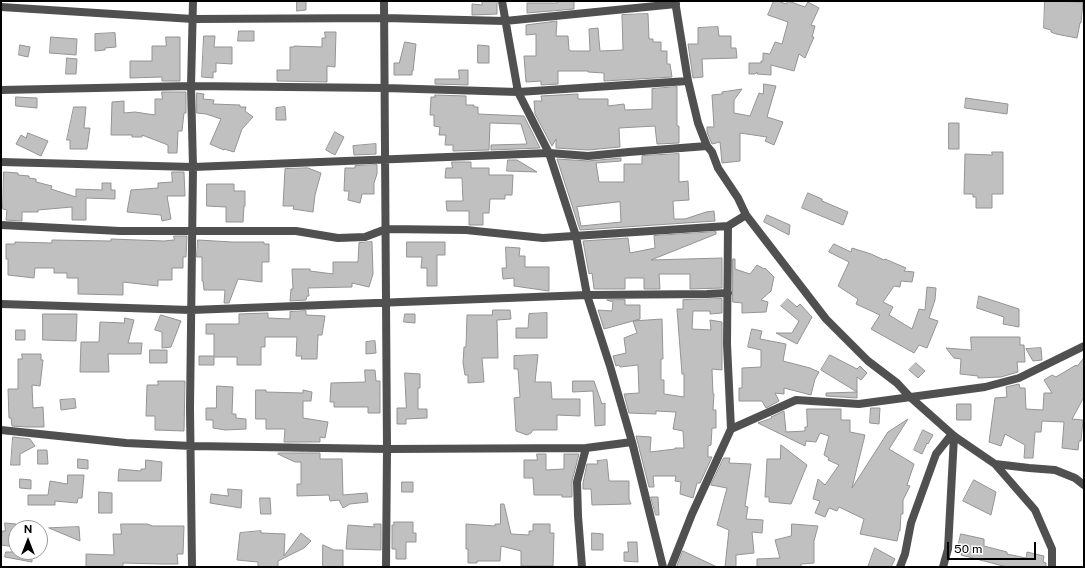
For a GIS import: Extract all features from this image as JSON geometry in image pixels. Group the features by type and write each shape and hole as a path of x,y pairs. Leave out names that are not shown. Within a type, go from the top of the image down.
{"street":[{"path":"192,567 192,446 190,408 193,167 191,86 193,1"},
{"path":"384,1 388,449 386,567"},
{"path":"502,1 518,92 549,153 576,236 587,295 610,366 632,442 663,567"},
{"path":"1,7 192,19 384,18 505,21 676,2 688,81 698,123 718,168 738,198 746,215 826,319 868,361 897,383 908,396 953,435 996,464 1035,510 1052,549 1052,567"},
{"path":"1,90 191,86 385,88 518,92 688,81"},
{"path":"1,162 193,167 549,153 588,156 707,146"},
{"path":"1,225 120,231 296,231 338,238 365,236 386,229 466,230 543,238 728,226 746,215"},
{"path":"671,567 692,514 731,429 727,344 728,226"},
{"path":"1,304 191,310 587,295 728,293"},
{"path":"731,429 796,400 859,404 908,396 985,387 1019,378 1084,346"},
{"path":"1,430 126,443 192,446 388,449 586,448 632,442"},
{"path":"900,567 905,554 910,523 936,454 953,435"},
{"path":"944,567 948,549 953,435"},
{"path":"582,567 578,516 578,482 586,448"},
{"path":"996,464 1055,470 1075,478 1084,485"}],"building":[{"path":"297,1 306,1 306,10 297,11"},
{"path":"482,1 497,1 497,14 472,15 472,4 482,5"},
{"path":"556,1 574,1 574,9 527,13 527,3 557,3"},
{"path":"774,1 786,4 788,1 805,7 808,2 819,8 811,25 815,26 812,37 814,37 805,58 799,54 794,71 771,65 771,75 757,74 757,72 755,74 749,74 749,63 761,63 761,61 763,61 763,53 770,54 775,42 782,44 788,22 768,15"},
{"path":"1045,1 1083,2 1081,23 1077,38 1056,34 1051,32 1051,30 1044,28"},
{"path":"648,14 649,39 653,39 653,42 661,42 661,51 667,51 667,64 670,64 672,77 604,81 604,73 588,71 558,71 558,84 541,85 541,81 526,82 524,56 536,56 536,34 526,35 526,25 557,21 556,36 568,36 569,50 571,51 590,51 589,29 598,28 600,51 623,50 622,15"},
{"path":"718,27 719,36 731,36 731,48 736,48 737,58 702,59 703,77 693,78 688,44 698,44 698,28"},
{"path":"239,31 254,31 254,41 238,41"},
{"path":"325,32 336,32 335,67 327,66 327,82 277,81 277,70 290,70 290,47 322,47 322,38 325,38"},
{"path":"115,33 116,47 95,51 95,34"},
{"path":"204,36 215,36 214,47 232,47 232,64 216,63 216,72 213,72 213,78 202,77"},
{"path":"51,37 77,39 76,55 50,53"},
{"path":"166,37 180,37 180,81 162,81 162,77 130,78 130,61 152,61 152,46 166,46"},
{"path":"405,42 416,44 412,75 394,75 394,63 399,63"},
{"path":"20,45 30,47 28,57 19,55"},
{"path":"478,45 489,46 489,63 478,63"},
{"path":"67,58 77,59 76,74 66,74"},
{"path":"459,70 468,70 468,85 435,84 435,79 459,79"},
{"path":"764,84 776,86 767,117 783,122 774,145 765,141 767,137 740,133 740,161 722,163 720,142 712,144 707,132 707,127 714,127 712,95 742,89 734,100 734,113 750,116 759,93 763,94"},
{"path":"677,87 677,126 679,126 679,143 657,144 655,126 619,128 620,147 588,150 556,148 556,139 552,146 535,114 534,101 542,101 541,96 578,94 578,99 608,99 608,106 624,104 625,110 652,109 652,89"},
{"path":"162,92 186,92 186,113 184,113 182,131 178,131 177,153 168,153 168,145 142,135 142,137 132,137 132,135 111,135 112,102 124,101 124,113 135,112 155,115 155,99 162,99"},
{"path":"197,93 204,94 203,99 214,100 213,104 240,105 240,107 246,107 245,111 253,117 242,129 234,152 224,150 210,144 221,119 206,114 197,113"},
{"path":"435,95 466,96 466,105 474,105 474,107 478,107 478,114 524,116 540,148 491,150 491,145 527,144 521,124 490,123 489,150 453,151 453,145 445,145 446,135 439,135 440,127 434,126 434,115 430,115 431,97 435,97"},
{"path":"16,97 37,98 37,108 16,106"},
{"path":"966,98 1008,104 1007,114 965,108"},
{"path":"74,107 86,107 84,128 90,128 87,149 70,149 70,140 67,140"},
{"path":"285,107 286,120 276,120 276,108"},
{"path":"949,123 959,123 959,149 949,149"},
{"path":"335,132 344,137 335,155 326,150"},
{"path":"28,133 48,141 41,156 16,144 21,135 26,138"},
{"path":"376,144 376,154 354,155 353,146"},
{"path":"992,152 1003,152 1003,194 992,194 992,208 976,208 976,197 973,197 973,194 964,194 965,154 992,155"},
{"path":"679,154 679,182 688,181 689,200 673,201 674,219 685,219 714,211 715,221 580,230 557,159 588,161 621,158 621,161 596,163 599,182 624,182 624,164 642,164 642,156","holes":["620,202 621,222 581,226 577,207"]},
{"path":"508,160 517,160 537,172 507,171"},
{"path":"452,162 471,162 471,168 489,168 489,175 513,175 512,195 505,195 505,199 490,199 489,213 483,213 483,225 469,225 469,211 447,211 446,201 463,201 462,178 445,178 446,168 452,168"},
{"path":"377,165 374,194 362,194 360,203 348,200 349,191 344,191 345,168"},
{"path":"308,168 321,173 315,195 313,212 293,209 294,206 283,206 285,169"},
{"path":"4,172 18,173 18,175 29,176 29,178 36,179 36,182 52,186 51,189 76,197 76,189 102,190 102,183 111,183 111,190 115,190 115,199 86,198 86,220 72,220 72,207 38,210 38,212 22,212 22,221 6,220 7,210 3,209"},
{"path":"172,172 184,172 185,196 167,196 171,219 162,221 161,215 127,212 131,190 158,188 158,183 172,182"},
{"path":"207,184 234,184 234,191 245,191 243,222 226,222 226,207 207,206"},
{"path":"808,193 822,199 822,201 848,212 843,225 802,208"},
{"path":"767,215 790,225 789,235 764,222"},
{"path":"716,232 716,234 651,260 722,258 722,288 690,289 690,274 659,274 660,289 644,289 644,278 625,278 625,289 594,289 592,273 589,274 583,241 628,238 630,253 655,248 654,236"},
{"path":"174,236 187,236 186,257 183,257 183,268 172,268 172,280 158,280 158,286 123,282 123,295 78,294 78,278 67,278 67,273 54,273 54,268 35,268 34,278 8,275 6,244 15,244 15,242 52,243 52,240 111,241 111,239 164,241 174,240"},
{"path":"198,240 264,242 264,244 269,244 269,262 262,262 262,282 238,279 229,303 224,303 225,290 204,290 202,281 202,257 197,257"},
{"path":"372,242 373,274 369,287 352,283 352,287 308,288 309,296 307,296 306,300 290,301 291,289 293,289 292,269 310,269 310,271 333,274 333,262 358,262 359,243"},
{"path":"407,242 445,242 445,255 437,255 437,286 427,286 427,268 421,268 422,257 407,257"},
{"path":"834,244 851,252 852,248 871,254 906,268 904,271 914,272 912,282 901,281 900,287 894,286 883,302 893,307 889,315 912,329 919,309 925,310 927,287 936,288 935,300 929,318 938,321 927,348 919,345 914,353 871,329 880,315 856,304 858,299 838,286 849,262 829,252"},
{"path":"506,247 520,248 519,256 525,256 525,267 549,267 549,291 514,286 514,278 503,279 502,268 506,268"},
{"path":"733,259 735,259 735,269 750,274 757,265 764,269 765,268 774,277 771,291 761,300 768,302 766,312 742,313 742,303 733,302"},
{"path":"979,296 1019,309 1019,327 1003,324 1004,317 977,308"},
{"path":"722,299 722,313 710,314 710,311 693,311 692,329 711,330 710,320 722,322 722,370 712,369 714,394 713,410 716,410 716,428 712,428 711,445 708,446 708,457 712,457 700,483 697,483 693,498 680,494 681,482 675,481 676,476 653,476 654,487 649,487 636,436 651,437 650,452 684,448 683,431 673,429 676,412 656,411 656,414 629,413 624,394 639,393 638,365 616,366 613,356 626,353 624,338 637,333 633,321 662,319 663,359 661,359 661,380 664,380 664,394 684,397 684,374 682,374 677,309 683,309 683,300"},
{"path":"788,299 797,307 800,304 812,317 797,344 776,333 792,333 799,321 781,306"},
{"path":"607,300 625,300 625,305 640,305 640,319 604,329 598,310 612,311 613,302"},
{"path":"493,310 510,310 511,319 497,320 498,358 482,358 484,382 468,383 468,375 465,375 463,363 464,347 466,347 467,315 492,315"},
{"path":"306,311 306,315 325,316 322,335 318,335 317,359 301,359 302,356 296,356 297,337 265,337 265,347 261,347 261,365 237,365 237,357 214,357 214,365 199,365 199,356 214,356 214,334 206,334 206,324 239,324 239,314 268,313 268,318 290,319 290,312"},
{"path":"547,313 547,338 516,338 516,328 528,328 529,314"},
{"path":"43,314 77,314 76,341 43,340"},
{"path":"405,314 415,314 415,323 404,322"},
{"path":"161,315 181,321 171,347 162,348 162,332 155,330"},
{"path":"125,318 134,320 128,343 142,343 141,354 108,354 109,372 80,372 81,342 99,342 100,322 124,323"},
{"path":"752,329 762,331 760,339 786,344 783,361 819,372 815,379 811,395 784,388 784,394 775,393 779,401 766,408 762,401 739,401 739,388 742,388 742,368 761,367 761,350 748,347"},
{"path":"16,330 25,330 25,340 16,340"},
{"path":"971,337 1020,337 1020,345 1024,345 1025,362 1017,362 1018,372 1001,377 978,378 978,376 960,374 961,359 954,358 946,348 971,350"},
{"path":"375,341 376,353 366,354 366,342"},
{"path":"1041,348 1042,360 1033,361 1026,349"},
{"path":"150,350 167,350 167,363 150,363"},
{"path":"22,354 41,354 41,360 43,360 40,386 32,385 33,408 43,407 44,427 12,426 11,418 9,418 8,389 18,389 18,359 22,359"},
{"path":"538,355 535,382 551,382 552,399 580,399 580,416 557,415 557,430 533,430 527,435 516,431 514,398 520,397 518,369 514,369 514,356"},
{"path":"830,355 857,369 860,366 867,373 861,380 857,377 857,392 821,370"},
{"path":"1084,358 1084,397 1072,419 1083,420 1081,441 1079,441 1078,450 1062,448 1064,422 1042,421 1041,432 1035,432 1033,458 1024,458 1025,445 1005,434 1001,446 989,442 995,398 1007,397 1006,387 1019,384 1020,388 1025,388 1026,409 1043,410 1044,393 1052,393 1044,380 1052,375 1056,377 1076,365 1077,366"},
{"path":"916,363 925,371 918,378 909,370"},
{"path":"365,370 375,370 376,381 380,381 380,413 368,413 368,407 334,407 334,402 330,402 331,383 365,382"},
{"path":"405,373 420,374 418,409 427,409 427,418 406,419 406,424 397,424 397,408 406,408"},
{"path":"158,381 185,381 184,431 155,430 155,416 146,416 147,385 158,385"},
{"path":"573,381 594,381 602,404 605,403 605,425 595,426 593,391 573,392"},
{"path":"217,386 233,387 232,414 236,414 236,418 246,419 246,429 225,430 213,428 213,420 206,420 206,408 216,408"},
{"path":"256,390 266,390 266,392 303,393 303,390 312,392 311,401 303,401 303,418 328,422 325,438 320,437 320,442 284,442 285,429 266,429 266,419 256,419"},
{"path":"857,392 857,398 826,396 826,393"},
{"path":"75,399 76,408 61,410 60,400"},
{"path":"957,404 971,404 971,420 957,420"},
{"path":"871,408 880,408 879,424 870,423"},
{"path":"807,409 841,409 841,420 850,420 850,432 865,435 852,488 888,432 908,419 889,449 914,464 907,485 910,486 903,500 903,514 901,514 900,531 897,541 860,534 864,519 839,507 837,511 829,508 825,517 815,513 820,501 813,499 818,479 825,485 839,465 828,460 829,458 824,455 829,436 820,433 816,442 806,441 805,446 758,423 772,418 771,417 784,411 786,432 805,431 805,427 807,427"},
{"path":"923,430 933,435 922,454 914,450"},
{"path":"13,437 30,439 35,446 20,454 20,465 11,465"},
{"path":"781,445 807,465 791,504 769,502 769,497 765,497 767,459 780,459"},
{"path":"38,450 47,450 48,464 38,464"},
{"path":"320,453 320,459 342,459 343,495 367,493 368,502 350,504 343,508 339,500 330,501 329,495 297,496 297,484 301,484 301,462 295,462 278,454"},
{"path":"537,454 546,454 546,470 564,469 564,454 579,454 572,481 572,497 562,497 562,495 534,495 533,478 524,478 524,460 537,460"},
{"path":"724,458 730,458 729,463 751,464 745,506 748,507 746,519 763,520 762,533 752,532 754,553 736,555 736,567 725,567 729,530 717,525 727,488 711,485"},
{"path":"78,459 88,460 88,469 78,468"},
{"path":"146,460 162,462 161,481 118,481 119,469 141,471 141,469 145,469"},
{"path":"607,460 609,481 629,481 629,499 631,504 592,505 591,489 583,489 587,464 598,464 597,461"},
{"path":"68,475 84,475 82,498 78,498 77,503 55,501 55,505 28,505 28,495 48,495 50,481 67,484"},
{"path":"20,479 31,480 31,489 20,488"},
{"path":"974,480 996,492 991,515 963,501"},
{"path":"402,482 413,482 413,492 402,492"},
{"path":"228,489 242,490 241,508 210,503 211,494 228,496"},
{"path":"99,492 112,493 112,513 99,513"},
{"path":"651,497 658,497 659,515 656,515"},
{"path":"260,498 270,498 271,514 261,514"},
{"path":"501,504 504,504 511,534 529,535 529,531 533,531 533,524 550,524 550,533 554,533 553,566 521,566 521,551 501,546 500,561 477,561 477,563 468,563 468,549 466,549 466,524 495,526 495,524 500,524"},
{"path":"394,522 413,522 413,533 416,533 416,542 406,542 406,559 396,559 396,549 392,549 392,525 394,525"},
{"path":"5,523 8,523 8,546 1,545 2,531 5,531"},
{"path":"121,524 184,526 183,554 177,554 178,564 123,563 123,567 86,567 86,554 114,555 113,534 121,534"},
{"path":"374,524 381,524 381,550 346,549 348,525 374,527"},
{"path":"792,524 818,526 814,541 814,563 801,564 801,567 757,567 757,559 780,558 775,540 791,536"},
{"path":"79,527 80,541 49,528"},
{"path":"261,531 261,533 285,534 284,556 301,533 311,541 304,548 278,561 278,567 258,567 258,562 237,560 240,533"},
{"path":"592,533 603,534 603,550 592,550"},
{"path":"961,534 984,539 984,546 1007,552 1007,554 1026,558 1027,552 1044,556 1043,562 1046,563 1046,567 1007,567 961,555 962,552 957,552"},
{"path":"628,542 637,542 638,562 624,561 624,552 628,552"},
{"path":"323,545 334,550 343,550 343,567 323,567"},
{"path":"875,548 895,559 891,567 868,567"},
{"path":"683,551 717,567 677,567"},
{"path":"6,552 8,552 8,558 5,557"},
{"path":"21,560 32,560 32,562"}]}
